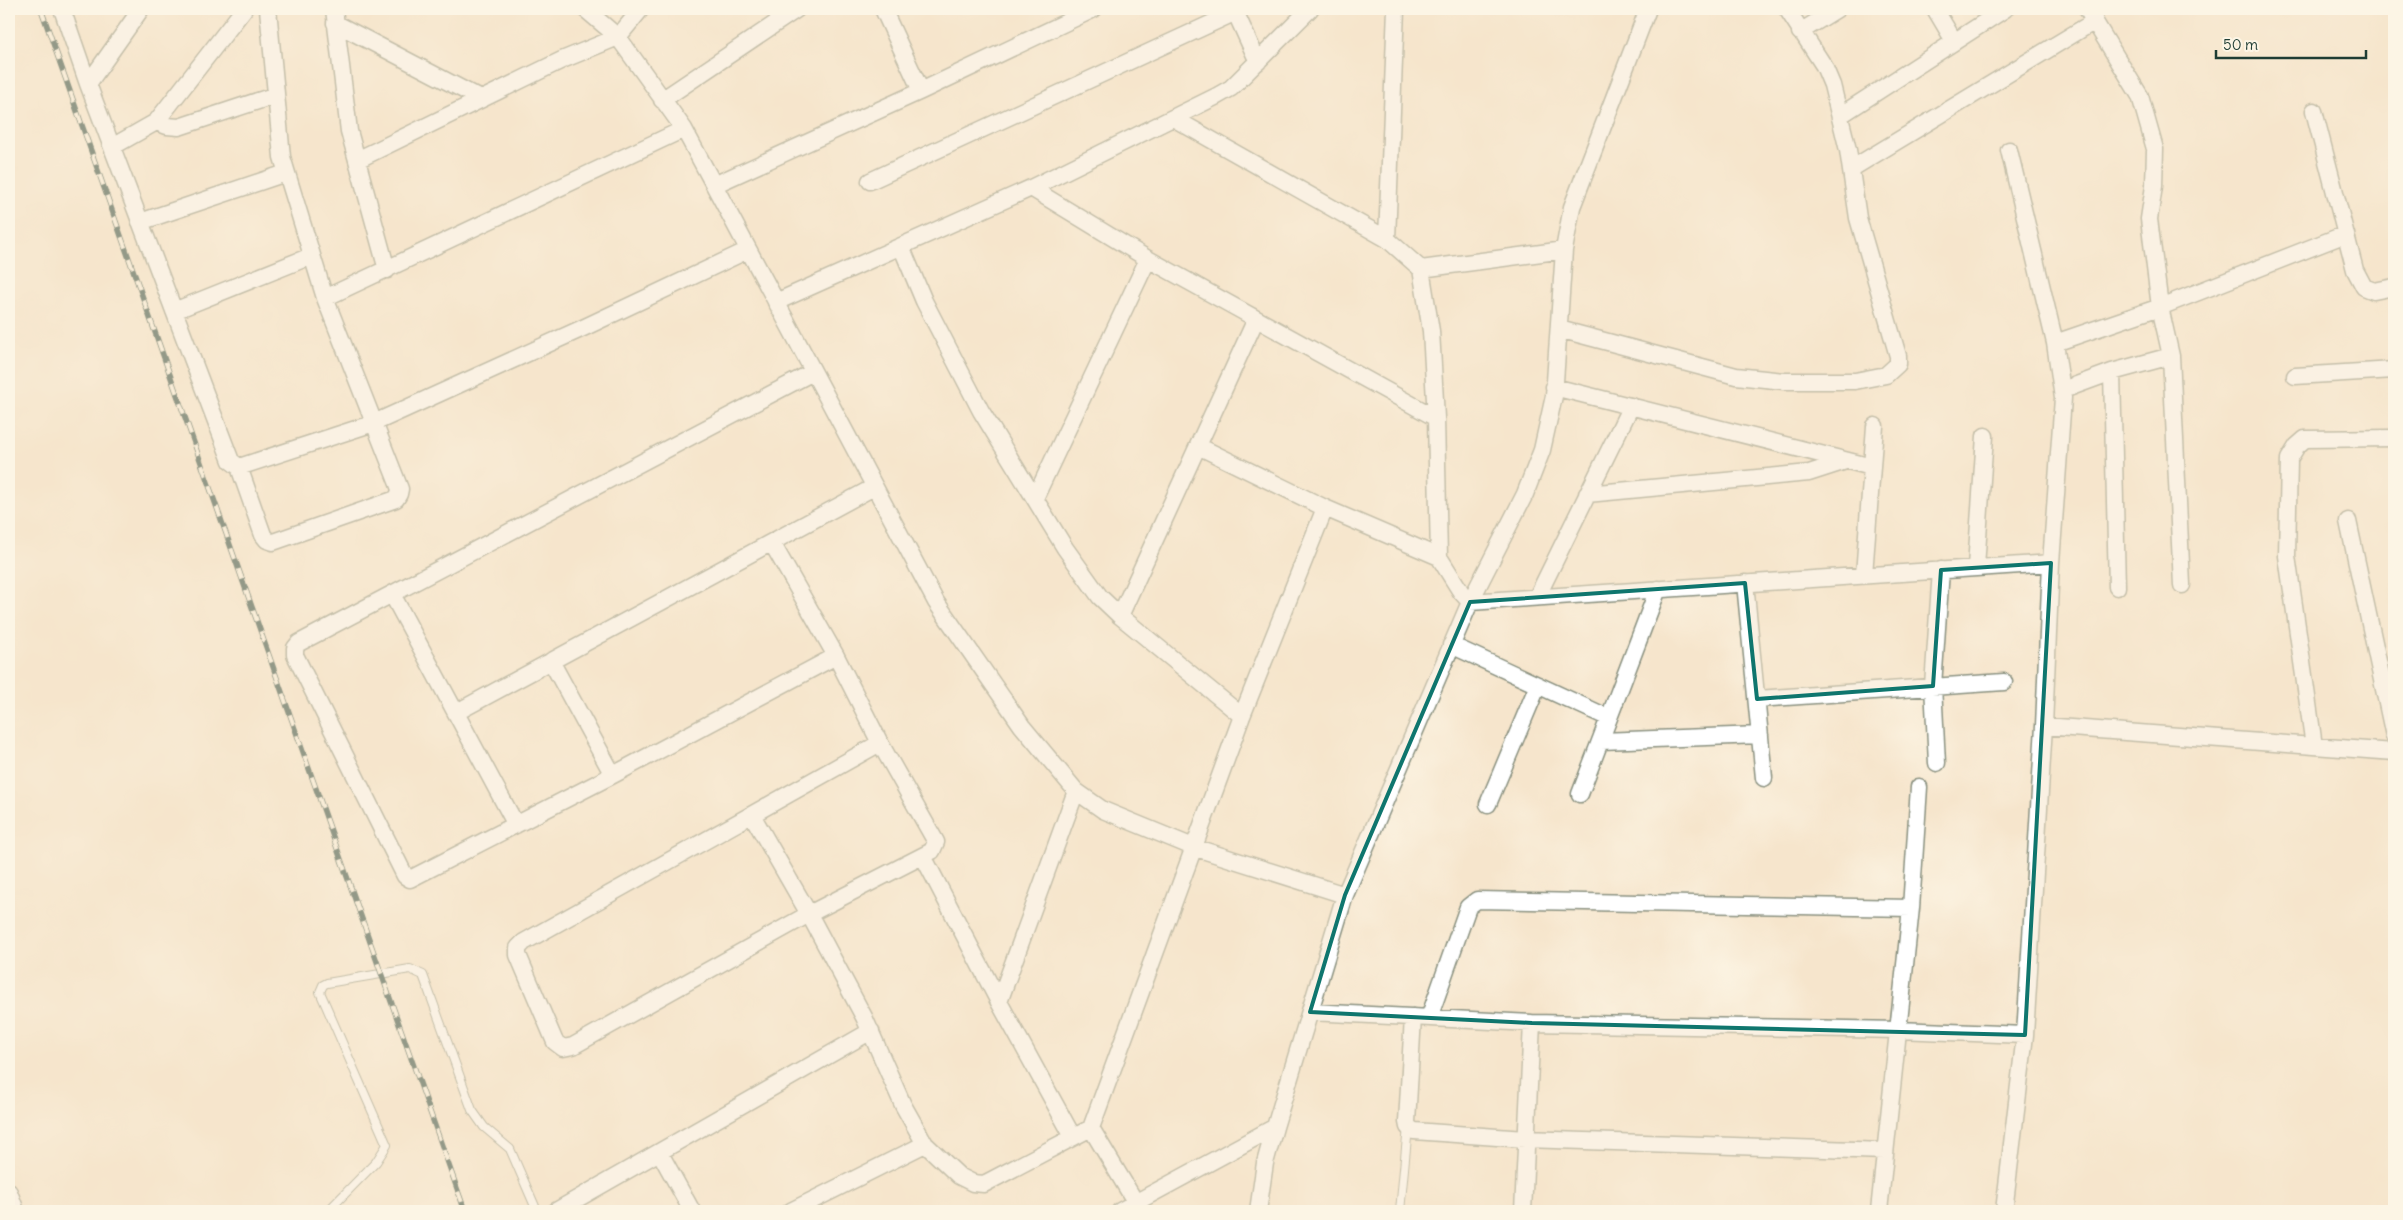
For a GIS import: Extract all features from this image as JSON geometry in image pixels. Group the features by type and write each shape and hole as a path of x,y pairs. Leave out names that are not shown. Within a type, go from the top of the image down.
{"street":[{"path":"62,9 88,84 231,461 239,468 263,535 273,542 396,499 400,494 400,489 324,298 286,173 282,157 268,9"},
{"path":"88,84 141,9"},
{"path":"112,146 156,122 244,9"},
{"path":"585,9 618,37 684,128 874,487 947,619 1022,726 1076,790 1103,810 1193,847 1345,895"},
{"path":"357,160 562,60 618,37 641,9"},
{"path":"662,100 797,9"},
{"path":"883,9 921,92"},
{"path":"714,185 921,92 1094,9"},
{"path":"776,302 1031,188 1232,88 1310,9"},
{"path":"1387,239 1396,9"},
{"path":"1258,1211 1265,1163 1345,895 1470,602 1525,494 1542,450 1550,420 1564,250 1572,207 1648,9"},
{"path":"1558,329 1736,376 1784,381 1855,381 1886,375 1894,371 1898,364 1898,356 1858,218 1841,115 1824,66 1800,32 1787,9"},
{"path":"1800,32 1837,9"},
{"path":"1935,9 1954,41"},
{"path":"1841,115 2005,9"},
{"path":"870,181 1235,11 1258,62"},
{"path":"1851,169 2091,15 2140,96 2155,149 2154,186 2149,219 2160,307 2172,356 2182,585"},
{"path":"334,16 481,99"},
{"path":"334,16 349,131 387,270"},
{"path":"156,122 167,126 179,127 276,95"},
{"path":"2314,111 2355,270 2364,287 2374,290 2394,287"},
{"path":"1173,118 1387,239 1421,269 1431,331 1436,418 1439,557 1461,592 1470,602"},
{"path":"324,298 387,270 684,128"},
{"path":"2004,1211 2026,1035 2044,726 2051,563 2063,390 2055,343 2009,150"},
{"path":"140,222 286,173"},
{"path":"1031,188 1148,259 1436,418"},
{"path":"2055,343 2160,307 2346,234"},
{"path":"901,246 924,301 981,411 1065,548 1100,597 1120,616 1242,716"},
{"path":"239,468 374,423 583,328 748,250"},
{"path":"1421,269 1564,250"},
{"path":"174,311 310,256"},
{"path":"1035,498 1148,259"},
{"path":"1120,616 1256,318"},
{"path":"2063,390 2112,372 2172,356"},
{"path":"2294,376 2394,370"},
{"path":"813,372 299,643 295,648 295,655 405,876 410,879 613,775 836,656"},
{"path":"2112,372 2117,587"},
{"path":"1554,387 1872,467"},
{"path":"1537,597 1631,406"},
{"path":"1864,575 1875,426"},
{"path":"1976,567 1984,436"},
{"path":"2314,746 2288,556 2289,459 2297,446 2305,439 2394,438"},
{"path":"1198,446 1325,508 1439,557"},
{"path":"1588,494 1809,473 1846,461"},
{"path":"457,712 772,544 874,487"},
{"path":"752,815 809,914 871,1031 904,1105 926,1144 959,1176 972,1183 984,1184 1091,1128 1242,716 1325,508"},
{"path":"2348,521 2394,736"},
{"path":"772,544 836,656 880,744 936,842 932,851 809,914 572,1046 564,1048 555,1042 518,955 518,948 524,942 880,744"},
{"path":"1470,602 2051,563"},
{"path":"1937,763 1933,686 1941,570"},
{"path":"1745,583 1764,778"},
{"path":"1580,794 1658,588"},
{"path":"392,594 516,825"},
{"path":"1451,645 1609,718"},
{"path":"551,662 613,775"},
{"path":"1757,700 2004,682"},
{"path":"1488,804 1538,685"},
{"path":"2044,726 2394,752"},
{"path":"1601,741 1760,735"},
{"path":"1879,1211 1911,908 1918,787"},
{"path":"999,1002 1076,790"},
{"path":"923,856 999,1002 1073,1137"},
{"path":"1885,1150 1525,1139 1414,1131 1408,1128 1421,1017 1468,907 1478,900 1911,908"},
{"path":"1310,1012 1532,1023 1898,1030 2026,1035"},
{"path":"1523,1211 1532,1023"},
{"path":"556,1211 871,1031"},
{"path":"1120,1211 1275,1127"},
{"path":"1091,1128 1136,1203"},
{"path":"791,1211 926,1144"},
{"path":"660,1152 692,1211"},
{"path":"9,1192 16,1211"}],"lane":[{"path":"328,1211 376,1162 387,1145 320,992 323,985 327,983 410,969 423,975 477,1120 510,1149 537,1211"},
{"path":"1400,1211 1408,1128"}],"highlighted area":[{"path":"2051,563 2025,1035 1532,1023 1310,1012 1345,895 1470,602 1745,583 1757,699 1933,686 1941,570"}],"railway":[{"path":"41,9 465,1211"}]}
